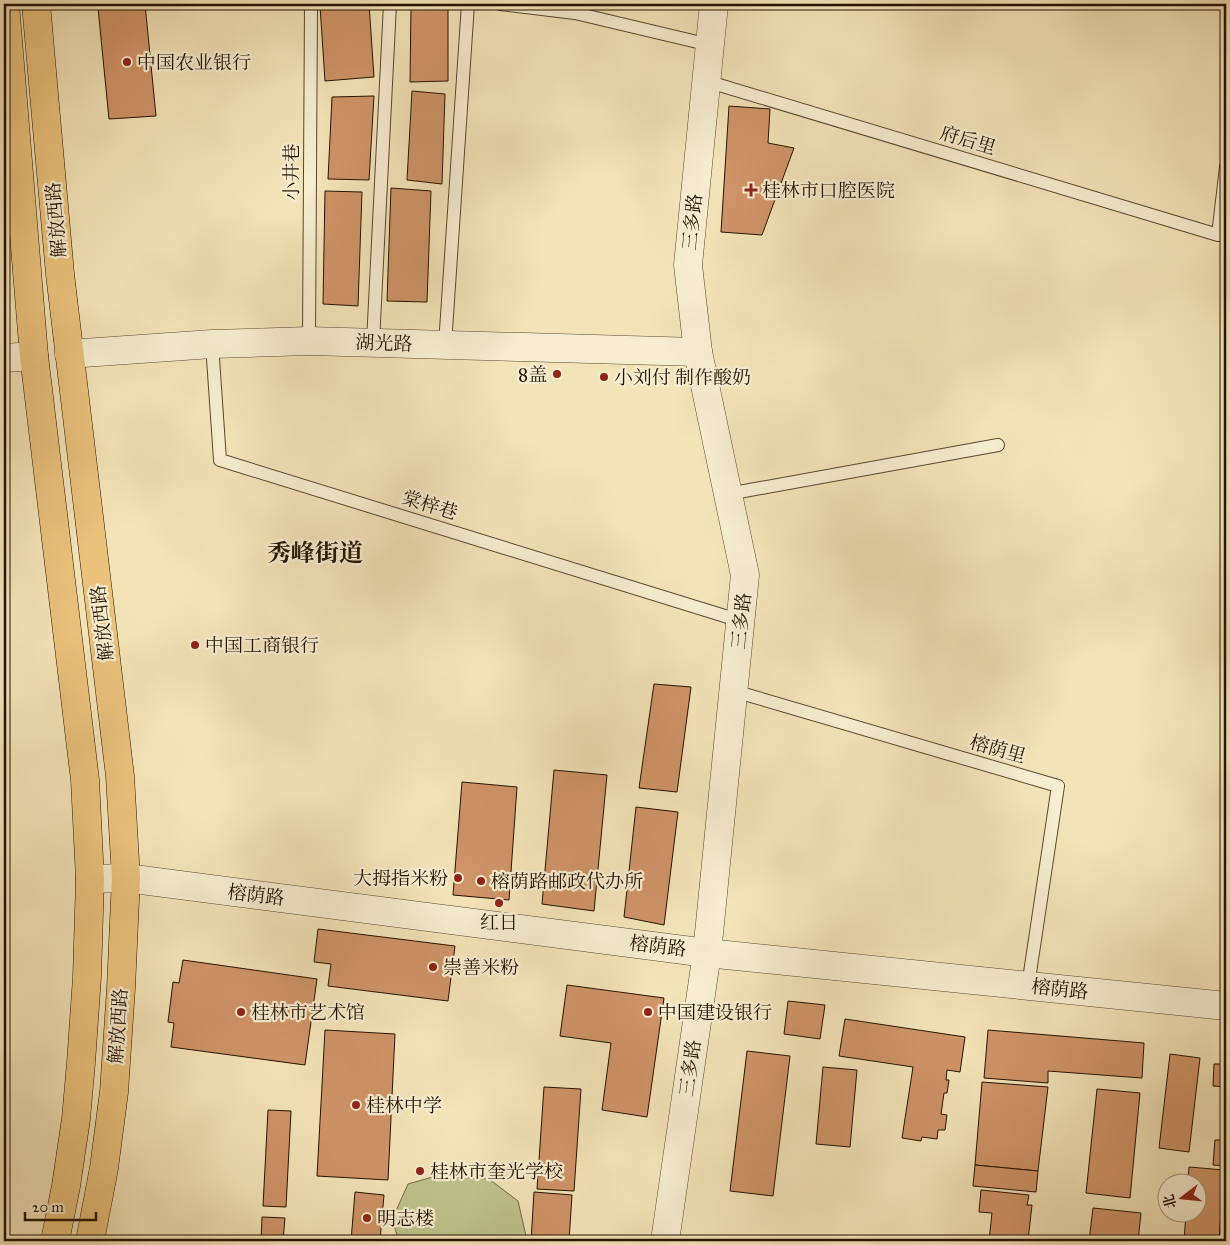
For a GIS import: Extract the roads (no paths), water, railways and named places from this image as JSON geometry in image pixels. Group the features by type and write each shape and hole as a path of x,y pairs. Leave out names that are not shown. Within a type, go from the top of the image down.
{"main road":[{"name":"解放西路","path":"36,4 60,274 120,776 126,878 114,1092 104,1168 90,1241"},
{"name":"解放西路","path":"5,8 34,356 85,780 90,879 87,977 76,1119 66,1186 55,1241"}],"street":[{"name":"三多路","path":"665,1241 707,953 745,574 698,352 688,265 714,4"},
{"name":"湖光路","path":"69,354 212,344 309,341 698,352"},
{"path":"4,358 34,356"},
{"name":"榕荫路","path":"90,879 126,878 707,953 1226,1006"}],"lane":[{"path":"36,4 47,4"},
{"name":"小井巷","path":"309,341 311,4"},
{"path":"373,342 390,4"},
{"path":"444,345 468,4"},
{"path":"500,4 575,13 710,45"},
{"name":"府后里","path":"706,81 1218,235 1226,167"},
{"name":"棠梓巷","path":"212,344 220,460 741,621"},
{"path":"728,494 998,445"},
{"name":"榕荫里","path":"734,690 1058,786 1028,986"}],"place":[{"name":"中国农业银行","path":"127,62"},
{"name":"桂林市口腔医院","path":"751,190"},
{"name":"8盖","path":"557,374"},
{"name":"小刘付 制作酸奶","path":"604,377"},
{"name":"中国工商银行","path":"195,645"},
{"name":"大拇指米粉","path":"458,878"},
{"name":"榕荫路邮政代办所","path":"481,881"},
{"name":"红日","path":"499,903"},
{"name":"崇善米粉","path":"433,967"},
{"name":"桂林市艺术馆","path":"241,1012"},
{"name":"中国建设银行","path":"648,1012"},
{"name":"桂林中学","path":"356,1105"},
{"name":"桂林市奎光学校","path":"420,1171"},
{"name":"明志楼","path":"367,1218"}],"district":[{"name":"秀峰街道","path":"315,553"}]}
